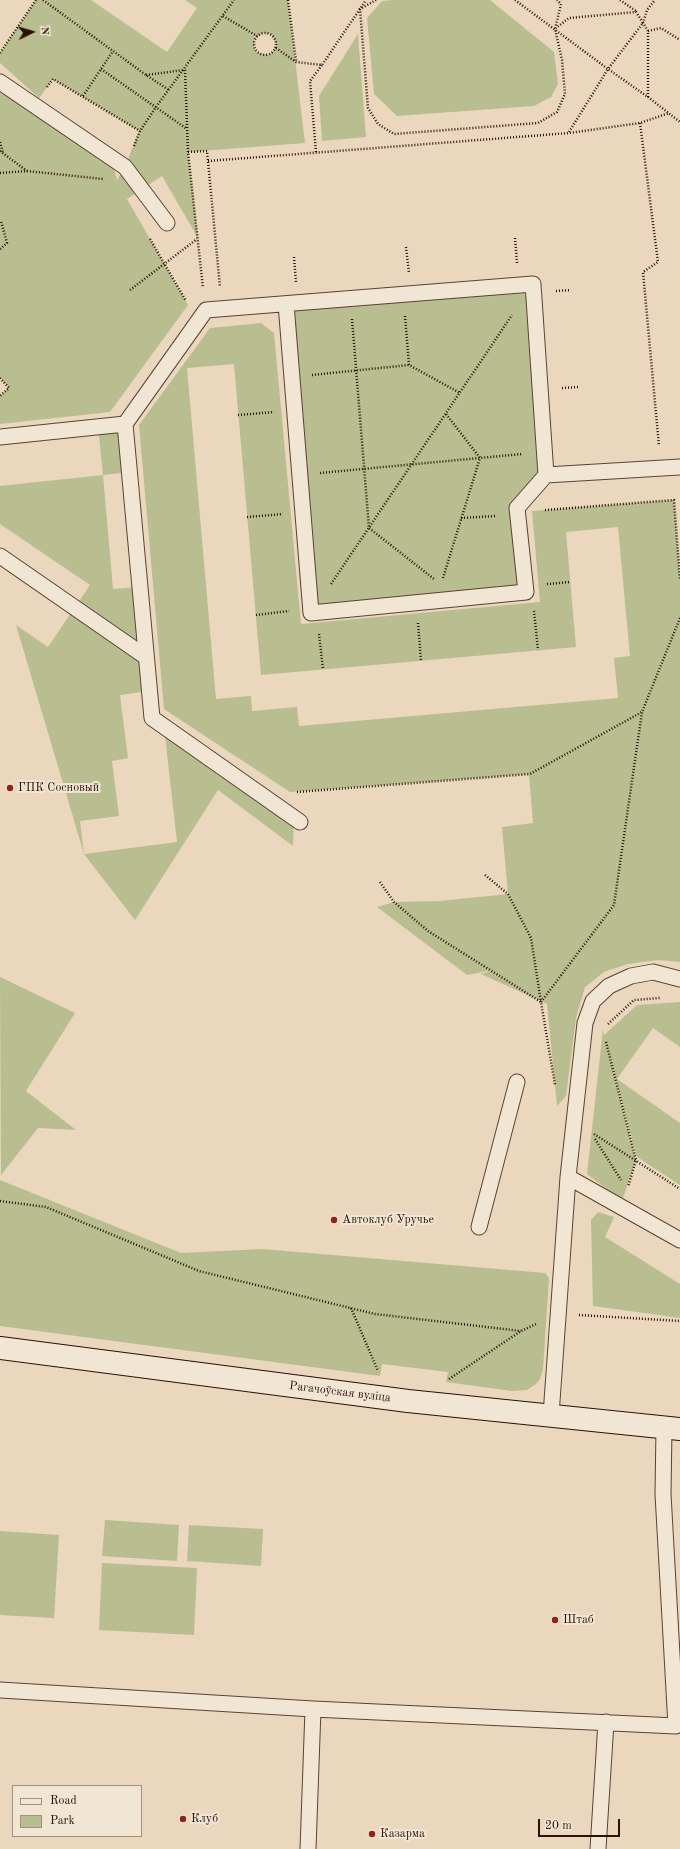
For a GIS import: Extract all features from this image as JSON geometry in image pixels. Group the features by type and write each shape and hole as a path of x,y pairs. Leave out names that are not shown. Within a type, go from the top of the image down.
{"street":[{"name":"Рагачоўская вуліца","path":"0,1348 408,1401 672,1429"}],"lane":[{"path":"0,82 125,167 167,223"},
{"path":"286,304 311,613 526,592 517,508 546,475 533,284 206,310 125,424 152,718 300,822"},
{"path":"0,437 125,424"},
{"path":"546,475 680,467"},
{"path":"0,556 146,657"},
{"path":"551,1415 560,1314 568,1178 585,1023 593,1001 609,986 631,976 653,972 680,979"},
{"path":"479,1227 517,1082"},
{"path":"568,1178 680,1240"},
{"path":"0,1690 313,1709 676,1726 663,1494 672,1429"},
{"path":"308,1849 313,1709"},
{"path":"598,1849 606,1722"}],"path":[{"path":"0,53 36,0"},
{"path":"44,0 146,75 169,90"},
{"path":"44,92 53,79 140,131 234,0"},
{"path":"288,0 296,62"},
{"path":"316,153 310,81 366,0"},
{"path":"360,9 376,0"},
{"path":"515,0 680,122"},
{"path":"360,9 368,108 378,124 394,134 538,123 557,112 566,94 562,60 555,29 561,4 558,0"},
{"path":"620,0 636,12 648,31 648,97"},
{"path":"569,133 608,69 643,23 647,10 655,0"},
{"path":"555,29 569,18 636,12"},
{"path":"223,16 257,36"},
{"path":"648,31 661,28 680,40"},
{"path":"263,33 271,34 276,40 276,48 268,55 257,53 254,47 254,40 257,36 263,33"},
{"path":"276,48 296,62 322,65"},
{"path":"83,96 113,51"},
{"path":"101,69 187,129"},
{"path":"146,75 185,70"},
{"path":"150,238 188,305 206,310 188,152 185,70"},
{"path":"208,161 569,133 640,123 669,113"},
{"path":"640,123 658,262 643,272 659,446"},
{"path":"0,142 3,153"},
{"path":"0,151 27,171"},
{"path":"188,152 207,151 220,294"},
{"path":"0,173 27,171 109,180"},
{"path":"0,249 7,243 1,221"},
{"path":"130,290 198,238"},
{"path":"515,238 517,265"},
{"path":"406,247 409,280"},
{"path":"294,257 296,288"},
{"path":"311,613 533,284"},
{"path":"552,292 571,290"},
{"path":"403,294 409,365"},
{"path":"350,298 365,469 368,528 458,599"},
{"path":"292,377 409,365 460,393"},
{"path":"0,378 9,388 0,396"},
{"path":"559,389 579,386"},
{"path":"238,415 281,411"},
{"path":"446,414 480,458"},
{"path":"651,446 666,445"},
{"path":"300,475 545,452"},
{"path":"440,584 480,458"},
{"path":"540,510 674,500 680,579"},
{"path":"247,517 291,513"},
{"path":"461,518 518,514"},
{"path":"539,585 570,582"},
{"path":"533,603 538,650"},
{"path":"256,615 292,610"},
{"path":"541,1002 614,905 642,712 680,618"},
{"path":"418,622 421,661"},
{"path":"319,631 323,669"},
{"path":"290,792 530,774 642,712"},
{"path":"485,875 508,894 531,938 555,1086"},
{"path":"380,882 394,902 428,931 541,1002"},
{"path":"603,1029 634,1000 665,997"},
{"path":"591,1131 627,1191 636,1160 605,1037"},
{"path":"591,1131 680,1188"},
{"path":"590,1138 591,1131"},
{"path":"0,1201 46,1207 199,1271 375,1314 521,1331"},
{"path":"351,1308 378,1372"},
{"path":"445,1382 521,1331 560,1314 680,1321"}],"green space":[{"path":"36,0 91,0 167,52 197,8 185,0 288,0 305,143 188,152 198,238 162,176 127,199 188,305 110,412 0,424 0,396 9,388 0,378 0,93 111,158 117,180 125,167 139,131 53,79 39,98 0,63 0,53","holes":["263,33 271,34 276,44 274,51 268,55 257,53 254,47 254,40"]},
{"path":"490,0 554,52 558,84 551,97 534,106 397,116 374,94 367,18 382,1"},
{"path":"358,34 366,137 322,141 319,96"},
{"path":"533,284 546,475 517,508 526,592 311,613 286,304"},
{"path":"261,323 274,333 301,624 540,602 532,511 674,500 680,579 680,962 658,960 628,964 604,972 585,987 576,1018 566,1096 557,1106 547,1004 481,974 493,970 467,975 377,907 394,902 440,901 508,894 502,827 533,823 529,774 290,792 164,709 139,425 210,328","holes":["234,364 261,675 576,647 566,532 618,527 630,656 614,658 618,698 299,726 297,707 252,711 251,696 216,699 187,368"]},
{"path":"125,424 130,472 103,475 98,427"},
{"path":"103,475 113,589 140,587 149,691 120,695 128,758 112,761 119,816 80,821 84,854 16,625 48,647 90,585 0,524 0,486"},
{"path":"164,727 294,817 293,846 218,790 135,920 84,854 177,842"},
{"path":"0,977 75,1013 26,1091 76,1130 38,1128 1,1175"},
{"path":"680,1002 680,1047 653,1028 617,1079 680,1123 680,1185 637,1157 607,1047 636,1160 622,1201 587,1174 603,1029 604,1035 637,1005"},
{"path":"0,1180 181,1253 262,1249 545,1273 549,1278 543,1370 540,1379 536,1384 527,1390 512,1391 446,1382 448,1372 382,1364 380,1376 0,1326"},
{"path":"598,1212 614,1217 605,1237 680,1284 680,1318 593,1306 591,1220"},
{"path":"105,1520 179,1525 177,1561 102,1556"},
{"path":"189,1525 263,1529 261,1566 187,1561"},
{"path":"0,1531 59,1535 54,1618 0,1615"},
{"path":"102,1563 197,1568 194,1635 99,1630"}],"place":[{"name":"ГПК Сосновый","path":"10,788"},
{"name":"Автоклуб Уручье","path":"334,1220"},
{"name":"Штаб","path":"555,1620"},
{"name":"Клуб","path":"183,1819"},
{"name":"Казарма","path":"372,1834"}]}
